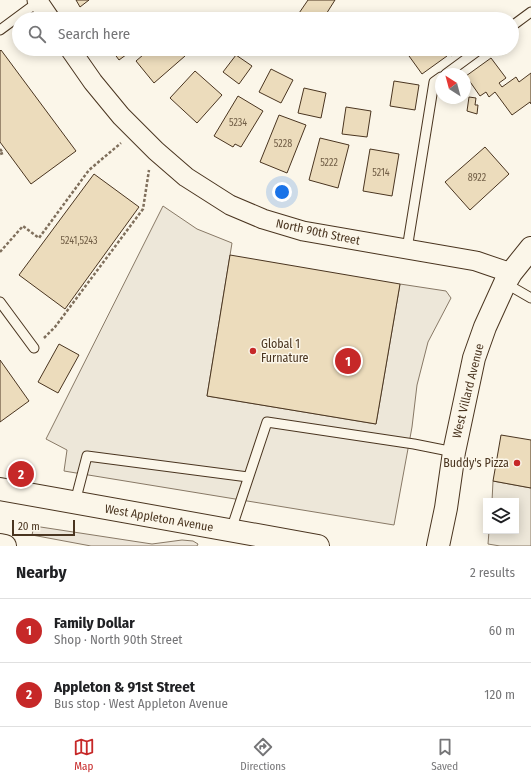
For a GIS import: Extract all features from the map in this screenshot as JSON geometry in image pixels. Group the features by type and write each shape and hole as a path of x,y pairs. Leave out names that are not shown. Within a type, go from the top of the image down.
{"main road":[{"name":"West Villard Avenue","path":"438,546 446,508 454,452 474,358 485,327 508,278 531,248"},
{"name":"West Appleton Avenue","path":"0,489 75,502 228,538 318,546"},
{"path":"0,534 9,546"},
{"path":"0,545 5,546"}],"street":[{"path":"38,1 45,12"},
{"name":"North 90th Street","path":"75,56 93,82 156,151 186,177 230,205 263,219 303,230 476,261 508,278"}],"lane":[{"path":"24,12 38,1"},
{"path":"519,21 531,12"},
{"path":"0,30 12,21"},
{"path":"454,68 470,56"},
{"path":"407,249 435,81"},
{"path":"508,278 531,298"},
{"path":"0,302 34,348"},
{"path":"228,538 267,422 414,444 454,452"},
{"path":"75,502 87,456 248,477"}],"path":[{"path":"0,252 23,226 39,238 89,170 136,130"},
{"path":"0,149 2,153 0,154"},
{"path":"34,348 55,327 142,209 149,167 156,151"}],"shaded area":[{"path":"163,206 197,229 232,243 207,396 376,424 400,284 446,291 451,298 428,342 417,385 412,427 394,525 64,471 67,450 46,439"},
{"path":"493,481 531,488 531,546 500,546 488,544 489,534 519,534 519,498 492,498"},
{"path":"34,526 152,544 182,540 193,541 198,544 197,546 91,546 32,535"}],"building":[{"path":"76,0 89,0 80,7"},
{"path":"308,0 335,0 327,12 300,12"},
{"path":"1,50 76,151 31,184 0,142"},
{"path":"116,56 124,56 119,60"},
{"path":"142,56 185,56 154,83 136,61"},
{"path":"235,56 252,66 239,84 223,72"},
{"path":"409,56 447,56 422,74"},
{"path":"491,58 506,78 499,83 502,87 516,77 519,82 531,73 531,104 530,102 512,115 495,92 489,97 486,92 480,96 471,83 471,72"},
{"path":"271,69 293,80 281,103 259,92"},
{"path":"195,71 222,95 197,123 170,98"},
{"path":"394,81 419,85 415,110 390,106"},
{"path":"304,88 326,93 321,118 298,113"},
{"path":"238,96 263,111 241,147 235,144 233,147 214,136"},
{"path":"471,97 476,98 475,105 478,105 477,114 467,111 468,104 471,104"},
{"path":"346,107 371,111 367,137 342,134"},
{"path":"279,115 306,125 287,173 260,162"},
{"path":"320,138 349,145 338,188 309,180"},
{"path":"485,147 509,174 470,210 445,182"},
{"path":"370,149 399,154 392,196 363,191"},
{"path":"94,174 139,207 65,309 19,275"},
{"path":"230,255 400,284 376,424 207,396"},
{"path":"59,344 79,355 58,393 38,382"},
{"path":"0,360 29,401 0,422"},
{"path":"501,435 531,440 531,488 493,481"}],"place":[{"name":"Global 1 Furnature","path":"253,351"},
{"name":"Family Dollar","path":"348,361"},
{"name":"Buddy's Pizza","path":"517,463"},
{"name":"Appleton & 91st Street","path":"21,474"}]}
